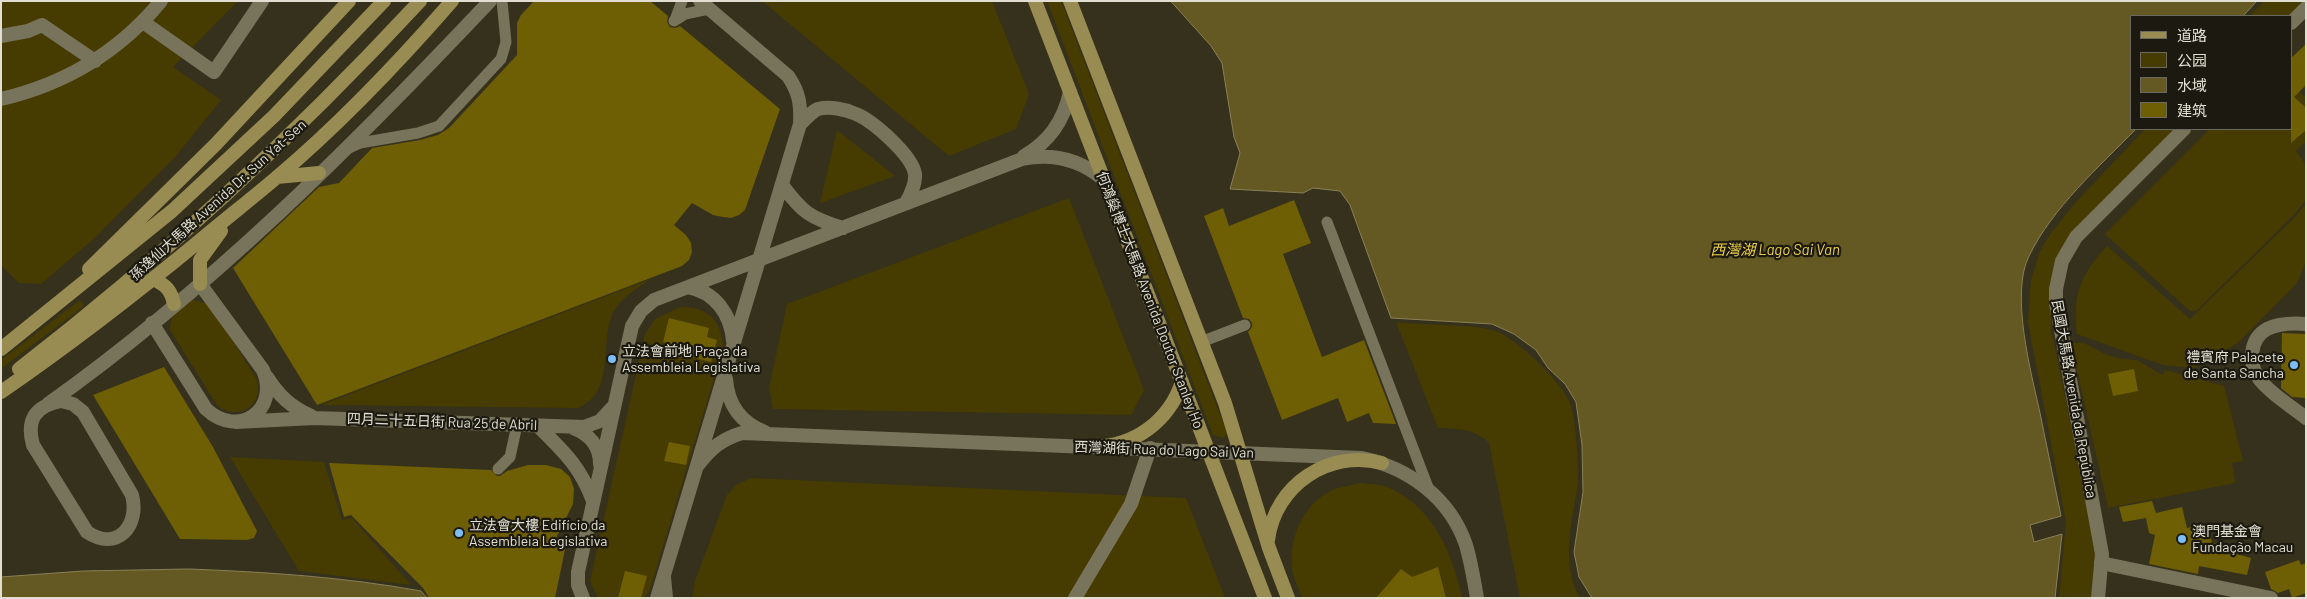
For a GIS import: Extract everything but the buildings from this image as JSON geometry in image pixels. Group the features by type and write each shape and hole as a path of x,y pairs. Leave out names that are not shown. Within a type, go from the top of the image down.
{"main road":[{"path":"20,336 216,144 349,1"},
{"name":"孫逸仙大馬路 Avenida Dr. Sun Yat-Sen","path":"1,349 20,336 172,211 274,116 384,1"},
{"name":"孫逸仙大馬路 Avenida Dr. Sun Yat-Sen","path":"1,383 112,295 232,190 295,132 420,1"},
{"path":"1,392 153,279 277,177 350,109 423,34 452,1"},
{"name":"何鴻燊博士大馬路 Avenida Doutor Stanley Ho","path":"1035,1 1265,598"},
{"path":"1070,1 1225,403 1268,543 1288,598"},
{"path":"277,177 319,173"},
{"path":"200,284 200,260 242,206"},
{"path":"153,279 164,284 170,290 174,304"},
{"path":"1094,447 1124,442 1151,428 1167,412 1176,399 1182,382"},
{"path":"1268,543 1272,522 1281,502 1290,490 1306,476 1325,466 1346,460 1361,460 1382,464"}],"street":[{"path":"1,99 45,86 95,61 143,22 160,1"},
{"path":"143,22 214,72 262,1"},
{"path":"85,378 78,399 83,412 132,495 136,508 133,522 124,533 112,539 98,540 87,532 33,445 30,434 32,421 38,411 85,378 200,284 396,100 490,1"},
{"path":"657,598 800,124 801,108 798,91 788,76 704,5"},
{"path":"2292,22 2306,8"},
{"path":"1,36 28,31 42,25 95,61"},
{"path":"1015,161 1036,149 1052,133 1063,114 1070,92"},
{"path":"800,124 816,109 836,108 857,114 902,150 912,164 915,175 913,189 906,203"},
{"name":"民國大馬路 Avenida da República","path":"2098,598 2102,554 2056,303 2058,275 2062,261 2076,237 2183,130"},
{"path":"583,598 578,585 578,572 632,326 641,311 654,300 1015,161 1036,156 1058,157 1079,163 1103,178"},
{"path":"782,184 797,206 817,220 843,228"},
{"name":"四月二十五日街 Rua 25 de Abril","path":"200,284 263,370 278,394 294,409 314,418"},
{"path":"688,287 698,289 714,298 725,312 732,330 733,348"},
{"path":"2306,324 2291,322 2268,329 2255,342 2251,353 2253,367 2259,379 2306,418"},
{"name":"四月二十五日街 Rua 25 de Abril","path":"152,323 206,409 214,417 224,422 314,418 584,427 596,424 613,407 616,396"},
{"name":"西灣湖街 Rua do Lago Sai Van","path":"729,362 726,381 729,399 740,417 753,428 771,435"},
{"path":"236,422 252,416 264,404 268,387 263,370"},
{"path":"48,404 61,401 73,404 83,412"},
{"path":"538,426 571,460 584,477 593,502"},
{"path":"570,427 581,431 596,446 600,460 600,472"},
{"name":"西灣湖街 Rua do Lago Sai Van","path":"698,464 709,450 724,439 742,433 1351,457 1382,464 1402,472 1429,490 1444,506 1461,533 1468,553 1477,598"},
{"path":"1075,598 1132,504 1150,448"},
{"path":"2101,563 2271,598"},
{"path":"664,578 666,598"}],"lane":[{"path":"342,152 360,143 418,133 439,126 501,59 506,42 502,1"},
{"path":"682,1 674,21 704,5"},
{"path":"1327,222 1429,490"},
{"path":"1201,342 1245,325"},
{"path":"498,469 510,457 517,425"}],"green space":[{"path":"1,1 238,1 173,67 221,100 176,156 96,237 41,284 19,283 1,265"},
{"path":"762,1 992,1 1029,94 1016,129 949,156"},
{"path":"1047,1 1061,1 1227,433 1224,438 1213,435"},
{"path":"2264,1 2306,1 2306,6 2292,15 2251,15"},
{"path":"2292,84 2306,98 2306,141 2296,151 2306,165 2306,200 2294,215 2196,311 2190,311 2105,234 2209,130 2292,130"},
{"path":"837,130 895,176 820,203"},
{"path":"2144,130 2181,130 2086,224 2051,292 2051,329 2100,565 2095,598 2059,598 2066,522 2028,322 2031,280 2040,251 2051,233 2076,202"},
{"path":"1069,198 1144,390 1131,415 773,409 769,388 787,304"},
{"path":"2306,203 2306,262 2297,283 2238,343 2194,368 2163,365 2077,334 2076,308 2080,286 2091,266 2107,246 2190,319 2295,217"},
{"path":"651,279 629,294 615,309 609,327 602,380 590,401 578,408 321,405"},
{"path":"80,300 84,306 1,369 1,360"},
{"path":"194,300 211,305 257,380 257,397 247,409 233,412 217,405 170,330 170,324 176,310 189,301"},
{"name":"立法會前地 Praça da Assembleia Legislativa","path":"680,307 698,309 712,317 720,330 723,349 650,589 645,598 598,598 590,581 645,334 655,319"},
{"path":"1396,322 1477,327 1498,332 1518,344 1539,363 1565,394 1572,410 1577,446 1578,482 1570,531 1569,559 1574,585 1580,598 1520,598 1489,443 1478,434 1472,432 1438,428"},
{"path":"2071,343 2084,343 2107,355 2137,360 2162,375 2166,370 2224,386 2243,461 2232,463 2235,483 2108,508"},
{"path":"230,457 324,462 342,520 352,518 411,585 299,571"},
{"path":"751,478 1186,498 1225,598 692,598 695,581 727,495 736,485"},
{"path":"1360,483 1384,486 1403,495 1428,518 1438,532 1453,564 1462,598 1302,598 1295,580 1291,557 1296,532 1301,521 1316,501 1326,493"}],"water":[{"name":"西灣湖 Lago Sai Van","path":"1171,1 2257,1 2244,15 2130,15 2130,130 2135,130 2063,205 2050,221 2029,256 2021,291 2024,333 2061,516 2030,525 2034,542 2062,534 2055,598 1592,598 1579,577 1574,552 1583,492 1582,445 1576,402 1565,384 1548,368 1536,350 1514,334 1492,324 1391,318 1350,205 1340,191 1313,188 1303,193 1230,189 1240,153 1234,137 1222,63 1211,46"},
{"path":"189,569 363,582 421,591 427,598 1,598 1,577 83,571"}],"place":[{"name":"立法會前地 Praça da Assembleia Legislativa","path":"612,359"},
{"name":"禮賓府 Palacete de Santa Sancha","path":"2294,365"},
{"name":"立法會大樓 Edifício da Assembleia Legislativa","path":"459,533"},
{"name":"澳門基金會 Fundação Macau","path":"2182,539"}]}
